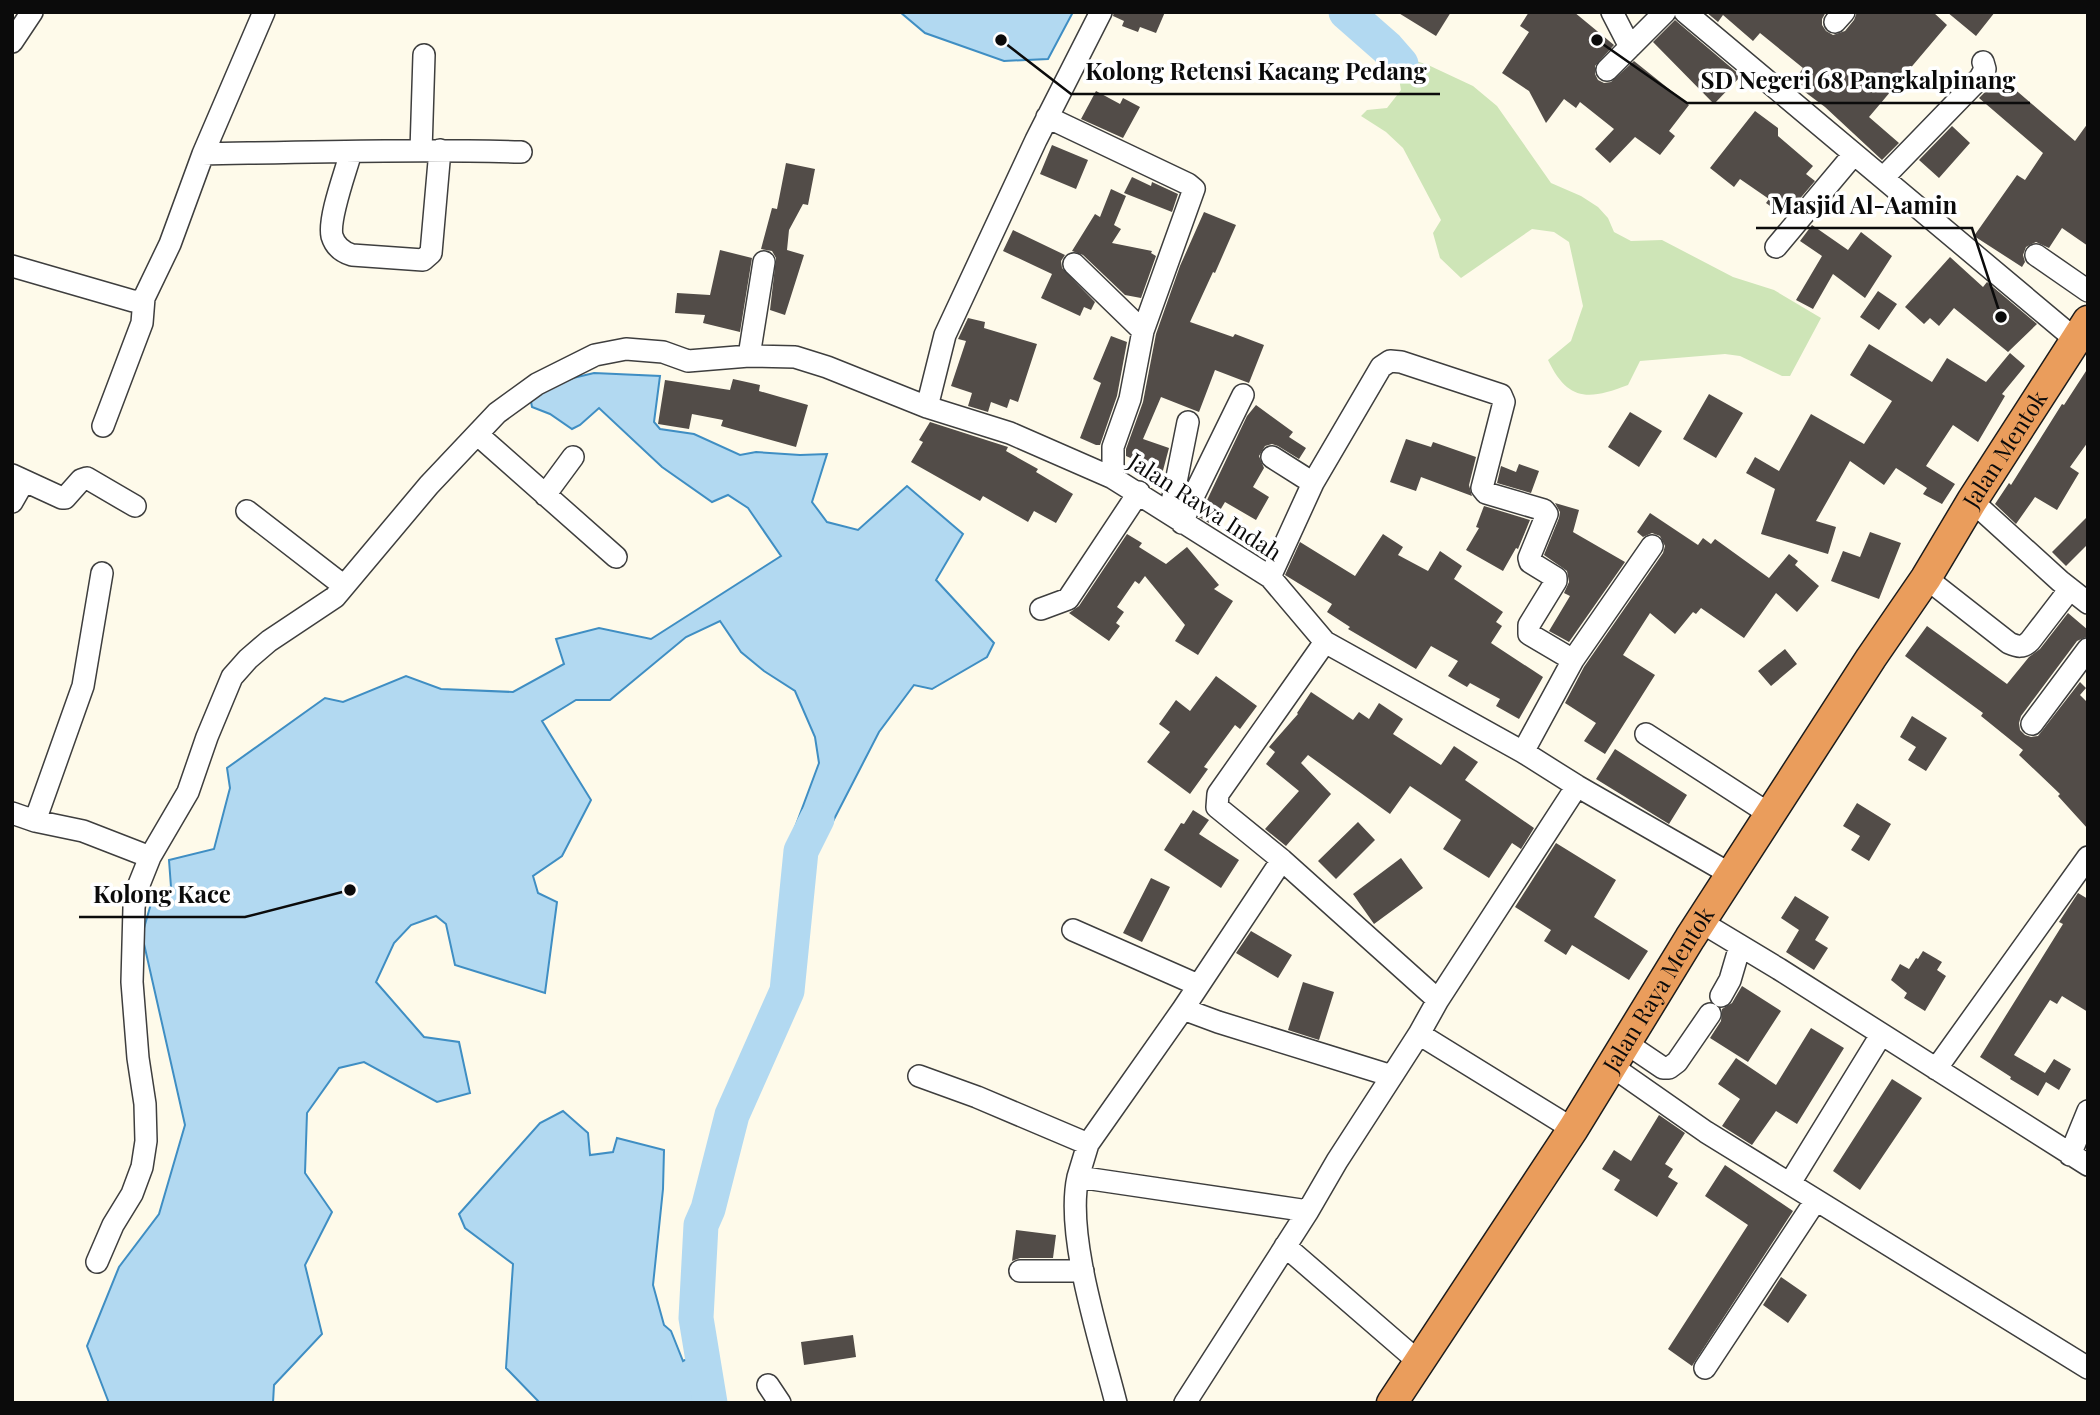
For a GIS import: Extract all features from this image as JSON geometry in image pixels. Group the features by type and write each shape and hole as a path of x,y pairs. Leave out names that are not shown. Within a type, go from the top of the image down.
{"highway":[{"name":"Jalan Mentok","path":"1926,578 1972,501 2082,331"},
{"name":"Jalan Raya Mentok","path":"1392,1403 1573,1129 1700,922 1926,578"}],"street":[{"path":"12,42 32,12"},
{"path":"103,426 142,323 144,298 170,244 202,154 264,12"},
{"path":"927,407 945,335 1047,117 1101,12"},
{"path":"1612,12 1630,47"},
{"path":"1607,70 1665,12"},
{"path":"1685,12 1883,178 2082,331"},
{"path":"351,152 332,221 332,235 337,245 343,252 352,255 423,260 431,253 430,150 424,55"},
{"path":"1883,178 1980,78 1985,69 1983,62"},
{"path":"1047,117 1194,189 1143,331 1130,400 1113,447 1113,478"},
{"path":"202,154 430,150 521,152"},
{"path":"1776,247 1854,154"},
{"path":"2036,255 2088,291"},
{"path":"749,356 764,262"},
{"path":"1074,264 1143,331"},
{"path":"12,266 133,301 144,298"},
{"name":"Jalan Rawa Indah","path":"97,1262 113,1225 132,1194 142,1167 146,1141 145,1104 132,982 136,892 150,857 188,792 206,737 232,677 247,659 269,640 335,597 429,485 497,413 537,384 595,355 626,349 663,352 688,361 749,356 795,357 927,407 1010,433 1113,478 1270,577 1325,642 1523,752 1732,875"},
{"path":"1270,577 1313,483 1381,367 1390,360 1401,362 1501,395 1504,402 1482,488 1486,494 1546,512 1529,558 1530,562 1556,578 1556,582 1527,631 1573,660"},
{"path":"1176,518 1194,495 1243,395"},
{"path":"1176,518 1188,422"},
{"path":"478,435 616,557"},
{"path":"545,495 573,457"},
{"path":"1272,457 1313,483"},
{"path":"12,502 18,478 62,498 86,478 135,506"},
{"path":"1041,609 1068,599 1139,492"},
{"path":"1972,501 2088,603"},
{"path":"247,511 344,586"},
{"path":"1523,752 1573,660 1651,546"},
{"path":"35,821 83,686 102,573"},
{"path":"1926,578 2018,647 2025,646 2030,641 2070,589"},
{"path":"1325,642 1234,771 1216,801 1217,807 1282,860 1438,1000"},
{"path":"2032,724 2088,649"},
{"path":"1646,734 1771,815"},
{"path":"1185,1403 1438,1000 1577,786"},
{"path":"12,813 35,821 83,831 150,857"},
{"path":"1936,1069 2088,856"},
{"path":"1116,1403 1083,1271 1075,1211 1075,1191 1088,1144 1183,1009 1282,860"},
{"path":"1700,922 2079,1160 2088,1111"},
{"path":"1073,930 1198,985"},
{"path":"1619,1055 1663,1068 1670,1068 1677,1062 1730,980 1740,946"},
{"path":"1183,1009 1392,1076"},
{"path":"1419,1034 1573,1129"},
{"path":"1790,1183 1881,1035"},
{"path":"1619,1055 1706,1132 2088,1368"},
{"path":"919,1076 977,1097 1088,1144"},
{"path":"1078,1177 1308,1211"},
{"path":"1705,1368 1816,1199"},
{"path":"1284,1246 1419,1362"},
{"path":"1020,1270 1083,1271"}],"green space":[{"path":"1408,59 1426,64 1473,86 1497,106 1551,183 1598,207 1608,218 1614,232 1631,241 1662,240 1733,277 1774,290 1821,318 1790,376 1782,376 1740,356 1725,354 1640,361 1628,385 1602,393 1581,394 1563,384 1548,360 1571,341 1583,306 1569,242 1554,232 1532,229 1461,278 1440,258 1433,233 1441,220 1403,148 1386,132 1361,116 1367,110 1387,108 1401,90 1397,67"}],"water":[{"path":"900,12 1073,12 1048,59 1004,61 925,33"},
{"path":"594,373 660,376 654,422 660,429 694,434 740,455 756,452 827,454 812,502 827,522 858,530 907,486 963,534 936,580 994,643 987,657 932,689 914,685 879,732 812,862 784,866 787,849 819,763 815,737 795,691 741,652 720,621 686,637 610,700 576,700 542,721 591,800 562,856 533,876 538,893 557,902 545,993 455,965 446,924 436,916 411,925 394,943 376,982 424,1037 459,1042 470,1093 437,1102 364,1062 339,1068 307,1113 305,1173 332,1212 305,1265 322,1334 274,1385 273,1403 109,1403 87,1346 119,1267 159,1214 185,1125 142,935 154,893 171,887 169,860 214,849 230,788 227,768 325,698 343,702 406,676 441,689 513,692 564,664 556,639 599,628 651,639 781,556 748,508 728,495 712,502 662,467 599,408 572,429 550,414 532,407 530,396 573,378"},
{"path":"563,1111 588,1133 590,1155 613,1152 617,1138 664,1150 663,1189 653,1285 664,1325 671,1331 683,1361 692,1356 683,1325 703,1313 719,1403 540,1403 506,1368 513,1264 465,1228 459,1214 540,1123"}],"building":[{"path":"1114,12 1165,12 1156,33 1140,27 1138,32 1122,26 1124,21 1113,16"},
{"path":"1397,12 1451,12 1436,36"},
{"path":"1529,12 1574,12 1614,45 1595,66 1598,80 1611,82 1634,61 1689,105 1669,131 1675,136 1660,155 1635,137 1610,163 1595,149 1614,129 1580,102 1576,108 1564,99 1546,123 1529,91 1502,73 1529,32 1520,26"},
{"path":"1706,12 1826,12 1822,25 1833,35 1845,31 1857,12 1933,12 1947,25 1869,117 1899,143 1882,160 1825,107 1793,83 1803,68 1760,33 1753,41 1723,15 1718,22"},
{"path":"1947,12 1995,12 1976,36"},
{"path":"1675,20 1741,76 1714,104 1653,42"},
{"path":"1997,74 2075,141 2088,123 2088,246 2062,228 2049,248 2036,242 2026,247 2022,267 1974,236 2017,175 2025,180 2043,153 1979,98 1990,87"},
{"path":"1096,91 1120,104 1123,98 1140,107 1123,138 1081,119"},
{"path":"1755,111 1778,128 1778,136 1813,166 1806,174 1815,181 1783,215 1766,203 1769,199 1740,179 1734,187 1710,168"},
{"path":"1952,126 1970,143 1939,178 1919,160"},
{"path":"1052,145 1088,160 1076,189 1040,174"},
{"path":"786,163 815,169 808,205 803,204 789,230 787,250 804,255 785,315 770,310 776,258 772,251 761,249 772,208 777,209"},
{"path":"1132,177 1151,186 1152,182 1178,194 1172,212 1124,193"},
{"path":"1111,189 1126,196 1114,225 1121,229 1112,243 1152,251 1156,256 1141,298 1125,295 1083,255 1072,251 1095,214 1100,217"},
{"path":"1204,212 1236,225 1190,322 1264,345 1249,383 1215,370 1199,412 1161,397 1143,439 1169,448 1161,478 1142,471 1144,464 1126,456 1126,449 1143,402 1156,334 1180,266"},
{"path":"1812,225 1848,250 1861,232 1892,256 1865,298 1833,274 1813,309 1796,300 1822,256 1800,241"},
{"path":"1013,230 1065,255 1061,261 1062,268 1095,302 1091,310 1084,307 1080,316 1041,298 1052,274 1003,251"},
{"path":"720,250 752,258 740,332 703,323 705,315 675,313 677,293 710,295"},
{"path":"1950,257 1983,287 1987,282 2037,324 2008,352 1954,308 1939,326 1930,318 1924,324 1905,307"},
{"path":"1878,291 1897,304 1879,330 1860,317"},
{"path":"968,318 985,322 984,328 1037,344 1018,402 1010,399 1007,408 991,402 988,412 968,406 972,393 951,386 966,341 958,339"},
{"path":"1111,336 1127,342 1117,396 1100,445 1096,445 1080,438 1101,383 1093,379"},
{"path":"1869,344 1932,382 1947,358 1986,382 2010,353 2025,366 2002,394 2005,396 1978,442 1953,425 1926,466 1955,484 1942,504 1923,494 1927,488 1896,468 1884,485 1850,461 1816,521 1836,527 1828,554 1761,534 1775,489 1746,473 1755,457 1779,471 1811,414 1864,444 1892,401 1850,375"},
{"path":"2088,368 2088,442 2070,467 2079,473 2057,510 2035,497 2016,524 1995,504 2009,483 2011,485"},
{"path":"733,379 760,385 759,391 808,405 796,447 721,426 723,420 692,414 689,429 658,424 665,380 730,390"},
{"path":"1709,394 1743,413 1716,458 1683,439"},
{"path":"1256,405 1293,432 1289,437 1306,448 1299,459 1278,446 1265,446 1259,456 1264,468 1253,487 1269,497 1256,520 1225,502 1213,522 1209,523 1199,517 1247,416"},
{"path":"1630,412 1662,431 1639,467 1608,447"},
{"path":"930,422 1008,447 1006,451 1038,469 1036,472 1073,494 1056,523 1034,511 1028,522 983,496 980,501 911,462 923,442 919,440"},
{"path":"1406,439 1431,447 1433,442 1476,457 1469,485 1472,496 1421,477 1416,491 1390,482"},
{"path":"1519,464 1539,471 1531,493 1497,483 1501,466 1516,472"},
{"path":"1555,503 1579,510 1573,532 1625,562 1569,642 1549,631 1570,596 1564,593 1569,582 1567,571 1544,555 1559,518 1560,512"},
{"path":"1484,506 1530,520 1518,549 1516,548 1503,571 1466,550 1479,528 1476,527"},
{"path":"1650,513 1698,545 1703,538 1711,544 1715,539 1769,578 1789,554 1798,561 1795,565 1819,586 1797,612 1776,593 1744,638 1701,608 1696,614 1693,612 1675,634 1650,613 1623,655 1655,675 1605,754 1584,741 1596,723 1565,703 1584,667 1663,553 1665,546 1660,536 1652,533 1643,537 1637,532"},
{"path":"2088,516 2088,544 2066,566 2052,552"},
{"path":"1870,532 1901,543 1879,599 1831,581 1843,551 1860,557"},
{"path":"1127,534 1142,543 1139,547 1166,564 1187,547 1219,585 1214,589 1233,601 1198,655 1175,641 1185,625 1145,576 1139,584 1135,581 1117,607 1124,612 1116,623 1120,626 1109,641 1069,613 1079,606"},
{"path":"1383,534 1403,547 1398,555 1428,571 1440,551 1462,566 1454,579 1503,612 1496,622 1502,626 1491,643 1543,677 1519,719 1496,706 1500,699 1470,683 1467,687 1448,676 1458,661 1431,646 1416,669 1348,629 1350,627 1327,612 1332,604 1285,575 1300,542 1355,576"},
{"path":"2068,613 2088,630 2088,636 2077,641 2021,716 2019,723 2020,730 2025,735 2038,736 2080,682 2086,688 2080,695 2088,703 2088,829 2058,796 2060,794 2019,755 2023,750 1981,716 1983,713 1905,656 1927,626 2007,684 2029,657 2040,649"},
{"path":"1785,649 1797,664 1771,686 1758,671"},
{"path":"1216,676 1257,706 1240,729 1235,725 1204,767 1208,769 1190,794 1147,762 1170,732 1159,724 1176,700 1190,711"},
{"path":"1311,692 1353,720 1359,712 1369,719 1379,703 1403,719 1393,734 1441,765 1454,746 1478,762 1465,780 1534,828 1521,849 1512,843 1489,878 1443,849 1461,820 1410,786 1390,814 1308,755 1301,763 1331,794 1286,846 1265,829 1299,791 1266,764 1275,752 1269,747 1298,714"},
{"path":"1912,716 1947,738 1926,771 1908,760 1916,747 1900,737"},
{"path":"1615,749 1687,795 1669,824 1596,779"},
{"path":"1857,803 1891,824 1869,861 1851,850 1860,836 1843,826"},
{"path":"1193,810 1209,820 1199,834 1239,860 1221,888 1164,850"},
{"path":"1358,822 1375,840 1336,879 1318,861"},
{"path":"1556,843 1616,880 1594,917 1648,951 1629,980 1572,945 1566,955 1544,941 1551,930 1515,907"},
{"path":"1401,858 1423,888 1374,924 1353,894"},
{"path":"1151,878 1170,887 1142,942 1123,933"},
{"path":"2078,893 2088,899 2088,1012 2062,996 2057,1004 2050,1000 2014,1055 2045,1073 2054,1059 2071,1069 2059,1090 2046,1082 2038,1096 1980,1057 2063,924 2059,922"},
{"path":"1795,896 1829,917 1815,940 1828,948 1814,970 1786,952 1799,930 1781,918"},
{"path":"1251,931 1292,955 1278,978 1236,953"},
{"path":"1923,951 1942,962 1937,970 1946,976 1925,1011 1904,998 1907,993 1891,980 1900,964 1909,969"},
{"path":"1303,982 1334,992 1319,1040 1288,1030"},
{"path":"1742,986 1781,1011 1748,1062 1710,1038 1721,1021 1722,1009 1732,1003"},
{"path":"1811,1028 1844,1048 1797,1124 1776,1111 1752,1145 1722,1126 1740,1099 1718,1084 1736,1058 1776,1085"},
{"path":"1892,1079 1922,1098 1860,1190 1833,1171"},
{"path":"1659,1115 1685,1133 1665,1164 1673,1169 1668,1177 1678,1183 1657,1217 1614,1190 1620,1180 1602,1169 1614,1150 1631,1161"},
{"path":"1725,1165 1793,1211 1692,1366 1668,1349 1748,1225 1705,1196"},
{"path":"1016,1230 1056,1235 1053,1258 1020,1258 1012,1261"},
{"path":"1781,1277 1807,1295 1788,1323 1763,1305"},
{"path":"853,1335 856,1357 804,1365 801,1342"}],"waterway":[{"path":"1346,12 1401,64"},
{"path":"710,1403 696,1318 701,1225 708,1209 732,1115 787,991 801,851 817,819"}],"place":[{"name":"Kolong Retensi Kacang Pedang","path":"1001,40"},
{"name":"SD Negeri 68 Pangkalpinang","path":"1597,40"},
{"name":"Masjid Al-Aamin","path":"2001,317"},
{"name":"Kolong Kace","path":"350,890"}]}
